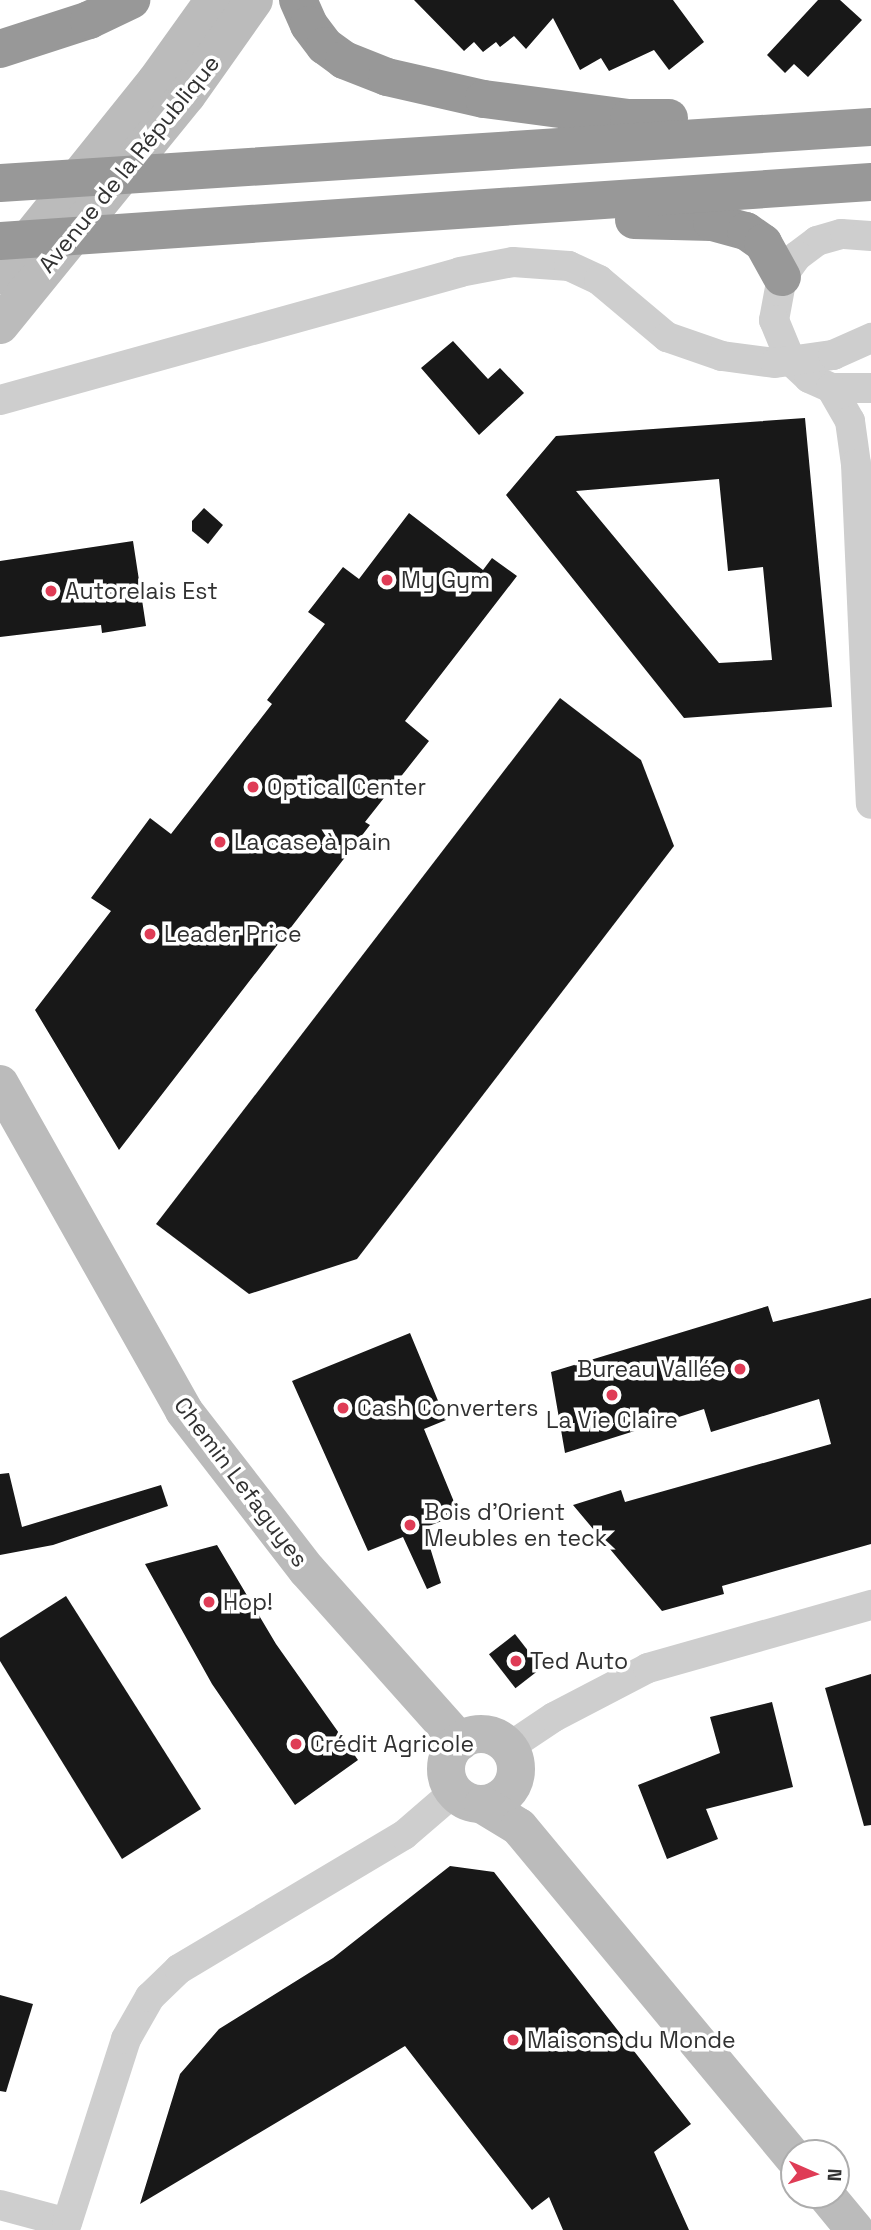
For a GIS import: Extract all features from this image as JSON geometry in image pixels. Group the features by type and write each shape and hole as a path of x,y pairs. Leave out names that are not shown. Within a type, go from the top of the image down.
{"highway":[{"path":"0,49 89,20 131,0"},
{"path":"299,0 309,25 344,60 387,77 484,99 629,118 871,117"},
{"path":"0,183 871,127"},
{"path":"0,240 250,226 871,182"},
{"path":"384,215 712,222 746,231 763,243 782,276"}],"main road":[{"name":"Avenue de la République","path":"0,275 156,81 214,0"},
{"name":"Avenue de la République","path":"0,325 187,95 254,0"},
{"name":"Chemin Lefaguyes","path":"0,1084 184,1411 307,1570 460,1742"},
{"path":"519,1827 512,1763 480,1734 460,1742 452,1750 446,1771 469,1798 519,1827 780,2141"},
{"path":"469,1798 503,1796 512,1763"},
{"path":"838,2209 856,2230"}],"street":[{"path":"871,236 841,234 817,241 797,256 782,276 774,320 790,361 809,378 831,388 871,388"},
{"path":"0,400 460,272 513,262 569,266 598,280 667,337 722,356 790,361 833,355 871,338"},
{"path":"831,388 850,421 856,464 871,804"},
{"path":"512,1763 554,1717 648,1668 871,1605"},
{"path":"0,2204 67,2223 126,2039 150,1997 179,1969 469,1798"}],"building":[{"path":"414,0 673,0 704,42 669,70 654,50 609,71 601,58 580,70 553,18 526,49 514,36 500,47 496,42 483,52 474,42 464,51"},
{"path":"818,0 840,0 862,20 808,77 794,64 785,73 767,55"},
{"path":"453,341 488,379 500,368 524,393 479,435 421,368"},
{"path":"805,418 832,707 684,718 506,495 556,436","holes":["719,479 728,571 763,567 772,660 719,663 576,491"]},
{"path":"204,508 223,525 208,544 192,531 192,521"},
{"path":"409,513 483,570 492,558 517,576 405,721 429,741 365,822 370,825 119,1150 35,1010 111,911 91,898 150,818 171,834 272,704 267,700 325,624 308,612 343,567 359,579"},
{"path":"133,541 146,626 102,633 101,625 0,637 0,561"},
{"path":"560,698 641,760 674,846 357,1259 249,1294 156,1224"},
{"path":"871,1298 871,1544 722,1586 724,1594 662,1611 573,1505 621,1490 625,1502 831,1444 819,1399 711,1432 704,1409 565,1453 551,1372 768,1306 773,1322"},
{"path":"410,1333 446,1420 424,1429 459,1514 424,1528 441,1583 427,1589 403,1537 368,1551 292,1381"},
{"path":"9,1473 22,1527 161,1485 168,1506 53,1545 0,1555 0,1474"},
{"path":"217,1545 276,1644 358,1760 295,1805 212,1684 145,1564"},
{"path":"66,1596 201,1809 122,1859 0,1661 0,1638"},
{"name":"Ted Auto","path":"515,1634 541,1668 515,1688 489,1654"},
{"path":"871,1674 871,1825 864,1826 825,1688"},
{"path":"772,1702 793,1787 706,1809 718,1839 667,1859 638,1785 720,1753 710,1717"},
{"name":"Maisons du Monde","path":"450,1866 494,1872 691,2124 654,2152 689,2230 563,2230 549,2197 532,2210 405,2046 140,2204 180,2074 219,2029 333,1958"},
{"path":"0,1995 33,2004 6,2092 0,2091"}],"place":[{"name":"My Gym","path":"387,580"},
{"name":"Autorelais Est","path":"51,591"},
{"name":"Optical Center","path":"253,787"},
{"name":"La case à pain","path":"220,842"},
{"name":"Leader Price","path":"150,934"},
{"name":"Bureau Vallée","path":"740,1369"},
{"name":"La Vie Claire","path":"612,1395"},
{"name":"Cash Converters","path":"343,1408"},
{"name":"Bois d'Orient Meubles en teck","path":"410,1525"},
{"name":"Hop!","path":"209,1602"},
{"name":"Ted Auto","path":"516,1661"},
{"name":"Crédit Agricole","path":"296,1744"},
{"name":"Maisons du Monde","path":"513,2040"}]}
